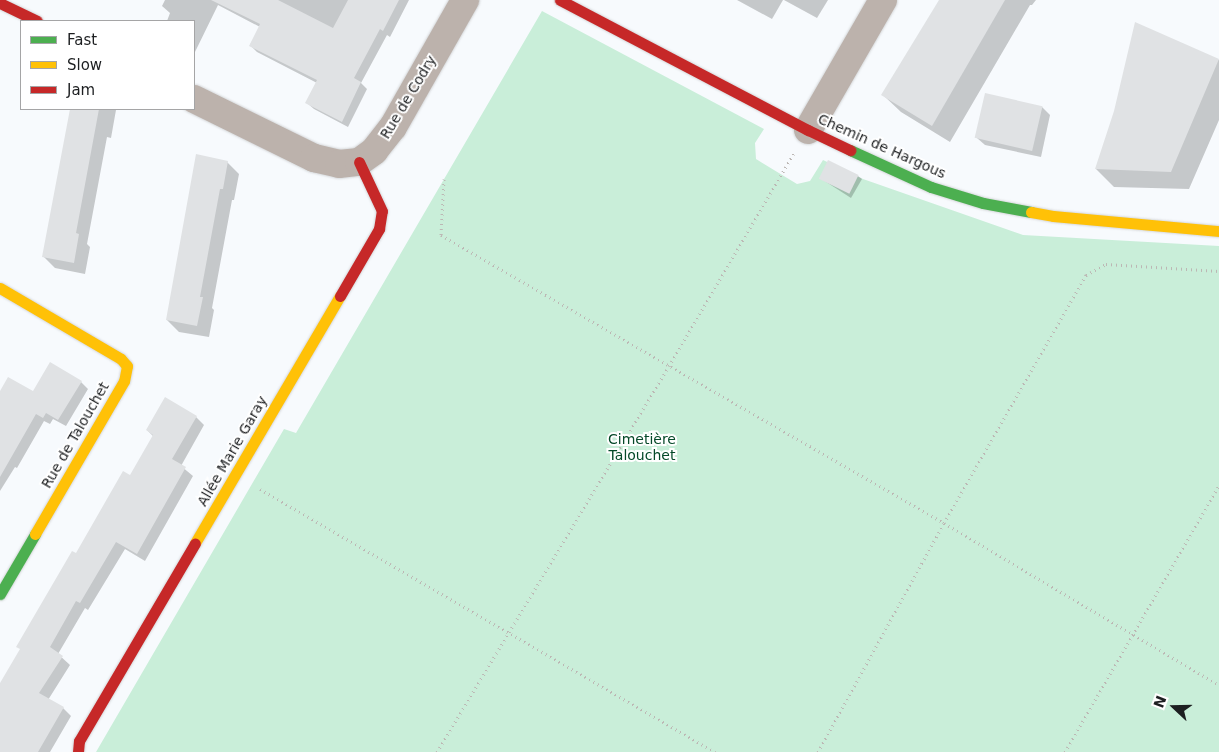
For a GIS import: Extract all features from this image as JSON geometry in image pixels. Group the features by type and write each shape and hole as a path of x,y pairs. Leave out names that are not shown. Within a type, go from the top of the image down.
{"street":[{"name":"Rue de Codry","path":"359,162 374,152 393,127 465,0"},
{"name":"Chemin de Hargous","path":"560,0 808,130 931,187 983,203 1053,216 1219,231"},
{"path":"808,130 883,0"},
{"path":"0,3 35,20"},
{"path":"195,98 314,158 339,164 359,162"},
{"name":"Allée Marie Garay","path":"78,752 79,741 379,229 382,212 359,162"},
{"name":"Rue de Talouchet","path":"0,288 121,359 127,366 124,381 0,594"}],"path":[{"path":"437,752 670,366 808,130"},
{"path":"444,179 441,235 944,523 1132,636 1219,684"},
{"path":"818,752 944,523 1086,275 1106,264 1219,271"},
{"path":"1065,752 1219,486"},
{"path":"260,489 714,752"}],"green space":[{"name":"Cimetière Talouchet","path":"542,11 764,129 755,143 756,159 797,184 810,181 823,160 863,179 1023,235 1219,246 1219,752 96,752 284,429 296,433"}],"building":[{"path":"211,0 278,0 333,28 348,0 399,0 383,31 380,29 354,78 361,82 342,122 305,103 317,80 249,46 260,24"},
{"path":"939,0 1005,0 932,126 881,95"},
{"path":"1135,22 1219,59 1171,172 1095,169 1114,111"},
{"path":"985,93 1042,106 1032,151 975,138"},
{"path":"70,110 99,110 76,233 79,234 74,263 42,257"},
{"path":"196,154 228,161 223,189 220,189 200,297 203,297 197,326 166,320"},
{"path":"828,160 859,175 849,194 819,179"},
{"path":"50,362 82,381 58,420 46,413 43,418 36,414 0,477 0,391 8,377 33,391"},
{"path":"165,397 197,416 172,459 186,467 137,554 116,542 80,603 76,601 50,647 63,656 39,693 64,707 38,752 0,752 0,683 20,649 16,647 72,551 76,553 123,471 130,475 153,435 146,430"}],"traffic: fast":[{"path":"850,150 931,187 983,203 1031,212"},
{"path":"0,594 35,534"}],"traffic: slow":[{"path":"1031,212 1053,216 1219,231"},
{"path":"0,288 121,359 127,366 124,381 35,534"},
{"path":"195,543 340,296"}],"traffic: jam":[{"path":"560,0 808,130 850,150"},
{"path":"0,3 35,20"},
{"path":"340,296 379,229 382,211 359,162"},
{"path":"78,752 79,741 195,543"}]}
